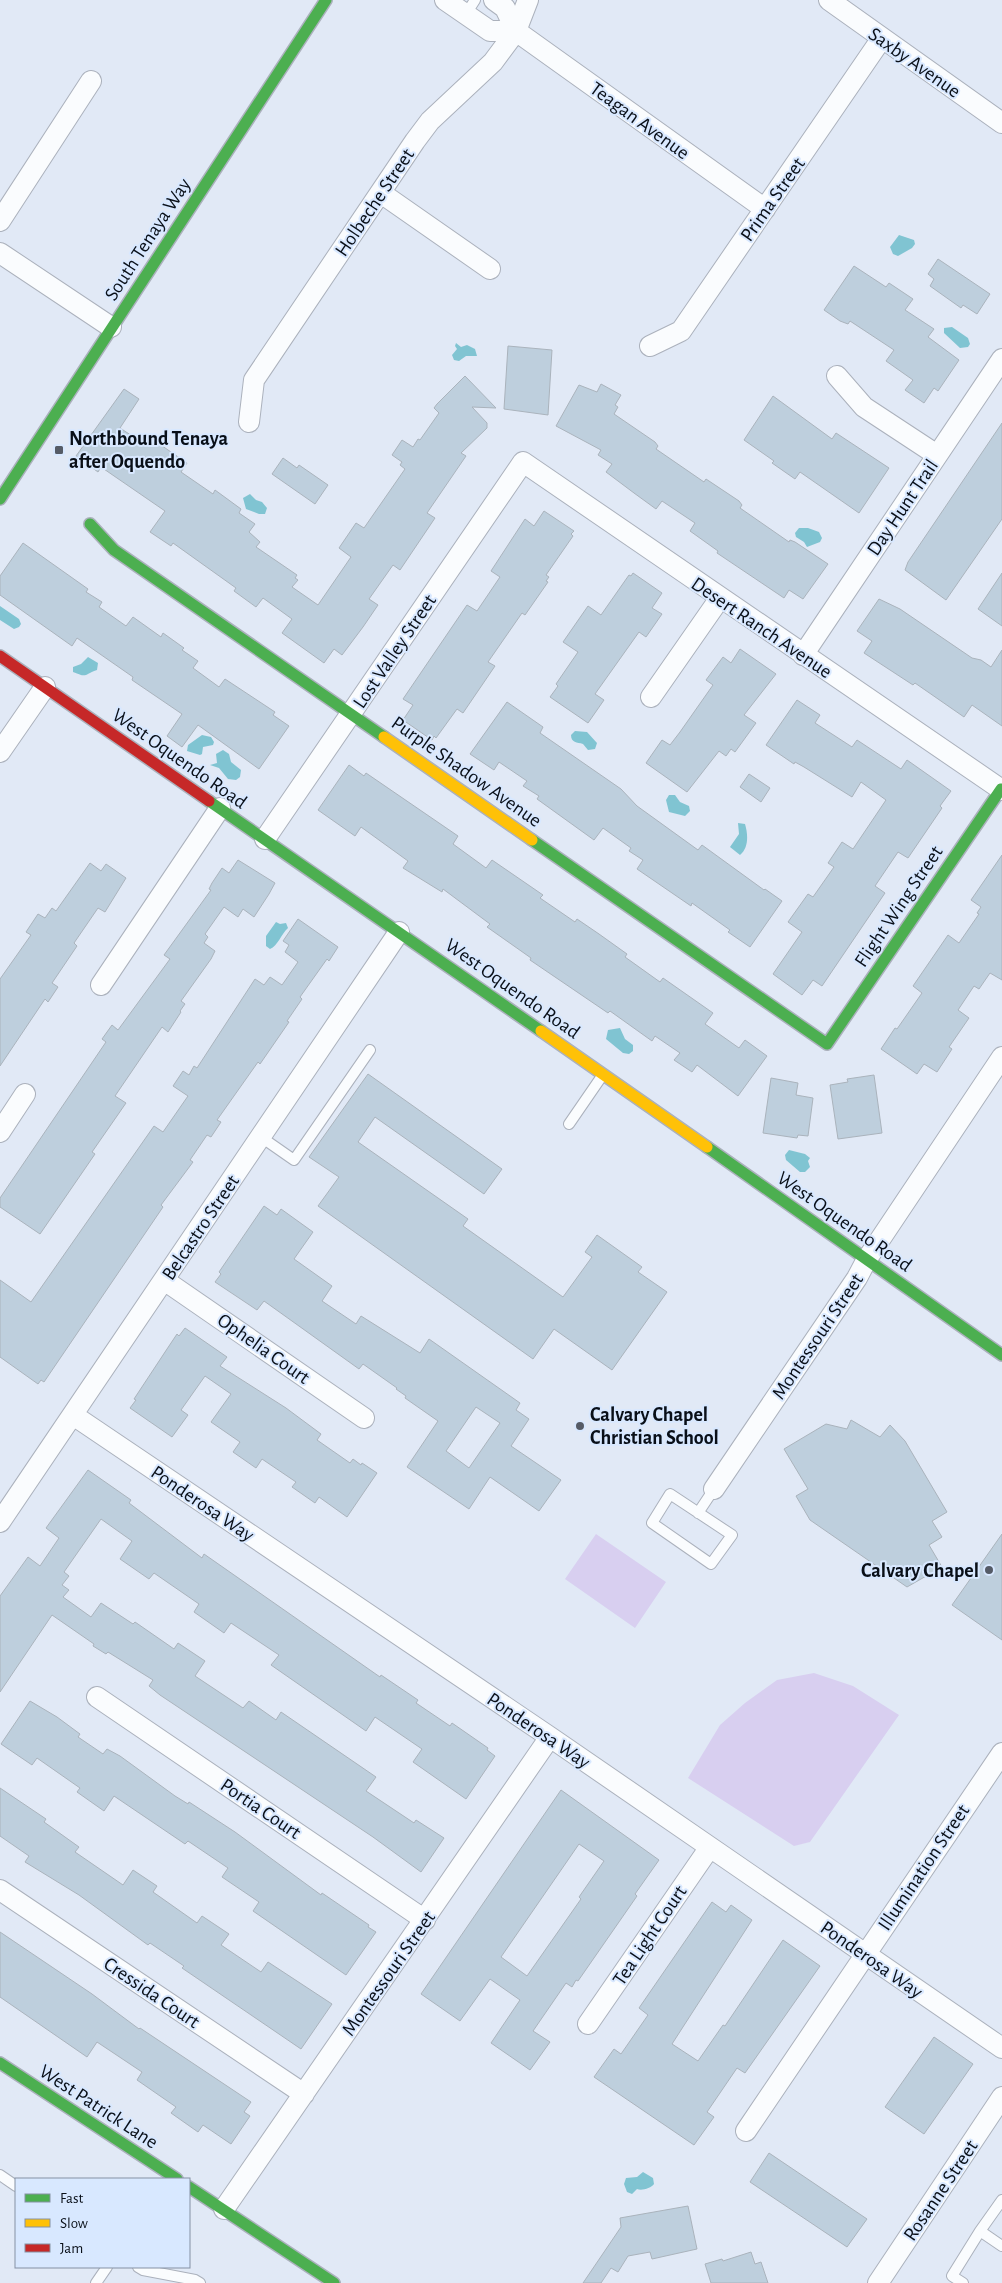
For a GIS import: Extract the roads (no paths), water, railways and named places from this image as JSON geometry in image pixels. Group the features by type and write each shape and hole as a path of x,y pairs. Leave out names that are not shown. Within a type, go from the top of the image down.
{"street":[{"name":"South Tenaya Way","path":"0,499 326,0"},
{"path":"445,0 470,7 490,31 516,31"},
{"name":"Teagan Avenue","path":"494,0 505,8 516,31 765,209"},
{"name":"Holbeche Street","path":"249,422 254,380 430,121 494,62 516,31 528,0"},
{"name":"Saxby Avenue","path":"829,0 1002,123"},
{"name":"Prima Street","path":"650,346 681,331 882,38"},
{"path":"0,221 91,80"},
{"path":"381,193 490,269"},
{"path":"0,253 111,327"},
{"name":"Day Hunt Trail","path":"803,655 1002,359"},
{"path":"837,376 864,407 937,455"},
{"name":"Desert Ranch Avenue","path":"523,462 1001,790"},
{"name":"Lost Valley Street","path":"265,839 523,462"},
{"name":"Purple Shadow Avenue","path":"90,524 114,550 827,1044"},
{"path":"651,697 720,598"},
{"name":"West Oquendo Road","path":"0,656 604,1074 1002,1356"},
{"path":"0,752 46,687"},
{"name":"Flight Wing Street","path":"827,1044 1001,790"},
{"path":"101,985 220,808"},
{"name":"Belcastro Street","path":"0,1522 400,932"},
{"name":"Montessouri Street","path":"714,1489 857,1278 866,1259 1002,1057"},
{"path":"0,1132 25,1094"},
{"name":"Ophelia Court","path":"164,1280 364,1418"},
{"name":"Ponderosa Way","path":"72,1415 550,1737 1002,2048"},
{"name":"Portia Court","path":"97,1697 425,1920"},
{"name":"Montessouri Street","path":"224,2209 550,1737"},
{"name":"Illumination Street","path":"746,2131 864,1954 1002,1753"},
{"name":"Tea Light Court","path":"588,2024 710,1847"},
{"name":"Cressida Court","path":"0,1890 304,2094"},
{"name":"West Patrick Lane","path":"0,2063 169,2177"},
{"name":"Rosanne Street","path":"878,2283 1002,2097"},
{"path":"190,2188 334,2283"}],"lane":[{"path":"261,1137 294,1160 370,1050"},
{"path":"569,1124 604,1074"},
{"path":"698,1513 714,1489"},
{"path":"670,1494 698,1513 732,1536 711,1564 652,1523 670,1494"},
{"path":"0,2175 15,2185"},
{"path":"962,2283 952,2276 1002,2200"},
{"path":"980,2231 1002,2246"},
{"path":"96,2283 106,2268"},
{"path":"140,2268 195,2280 200,2283"}],"water":[{"path":"899,235 914,240 915,244 912,248 898,256 893,254 890,247"},
{"path":"952,327 968,338 970,344 968,347 960,348 944,333 944,328"},
{"path":"456,343 461,347 467,345 475,349 477,356 466,356 459,361 454,360 452,355 457,349"},
{"path":"250,494 267,508 265,514 259,514 246,509 243,498"},
{"path":"799,528 808,528 819,532 822,538 820,542 807,547 804,542 796,537 795,533"},
{"path":"0,606 19,619 21,624 19,627 14,629 0,620"},
{"path":"88,657 98,663 97,670 83,675 73,672 73,667 81,664"},
{"path":"575,731 587,732 597,743 595,749 588,750 583,744 573,741 571,735"},
{"path":"202,735 211,737 214,742 213,745 203,747 202,754 200,755 187,751 188,745"},
{"path":"223,750 229,754 231,762 241,770 240,777 236,780 228,779 219,768 210,765 217,763 216,754"},
{"path":"669,795 675,795 680,802 689,806 690,811 685,816 669,812 666,800"},
{"path":"738,823 745,824 747,836 745,849 740,855 730,847 739,834"},
{"path":"276,922 280,924 286,923 288,928 270,949 266,946 266,936"},
{"path":"620,1028 625,1039 633,1045 633,1051 629,1054 623,1053 606,1039 608,1030"},
{"path":"789,1150 805,1154 810,1158 808,1161 810,1167 805,1172 800,1172 786,1160 785,1155"},
{"path":"643,2172 653,2178 654,2184 646,2189 637,2189 632,2194 627,2192 624,2184 626,2178 637,2177"}],"place":[{"name":"Northbound Tenaya after Oquendo","path":"59,450"},
{"name":"Calvary Chapel Christian School","path":"580,1426"},
{"name":"Calvary Chapel","path":"989,1570"}]}
